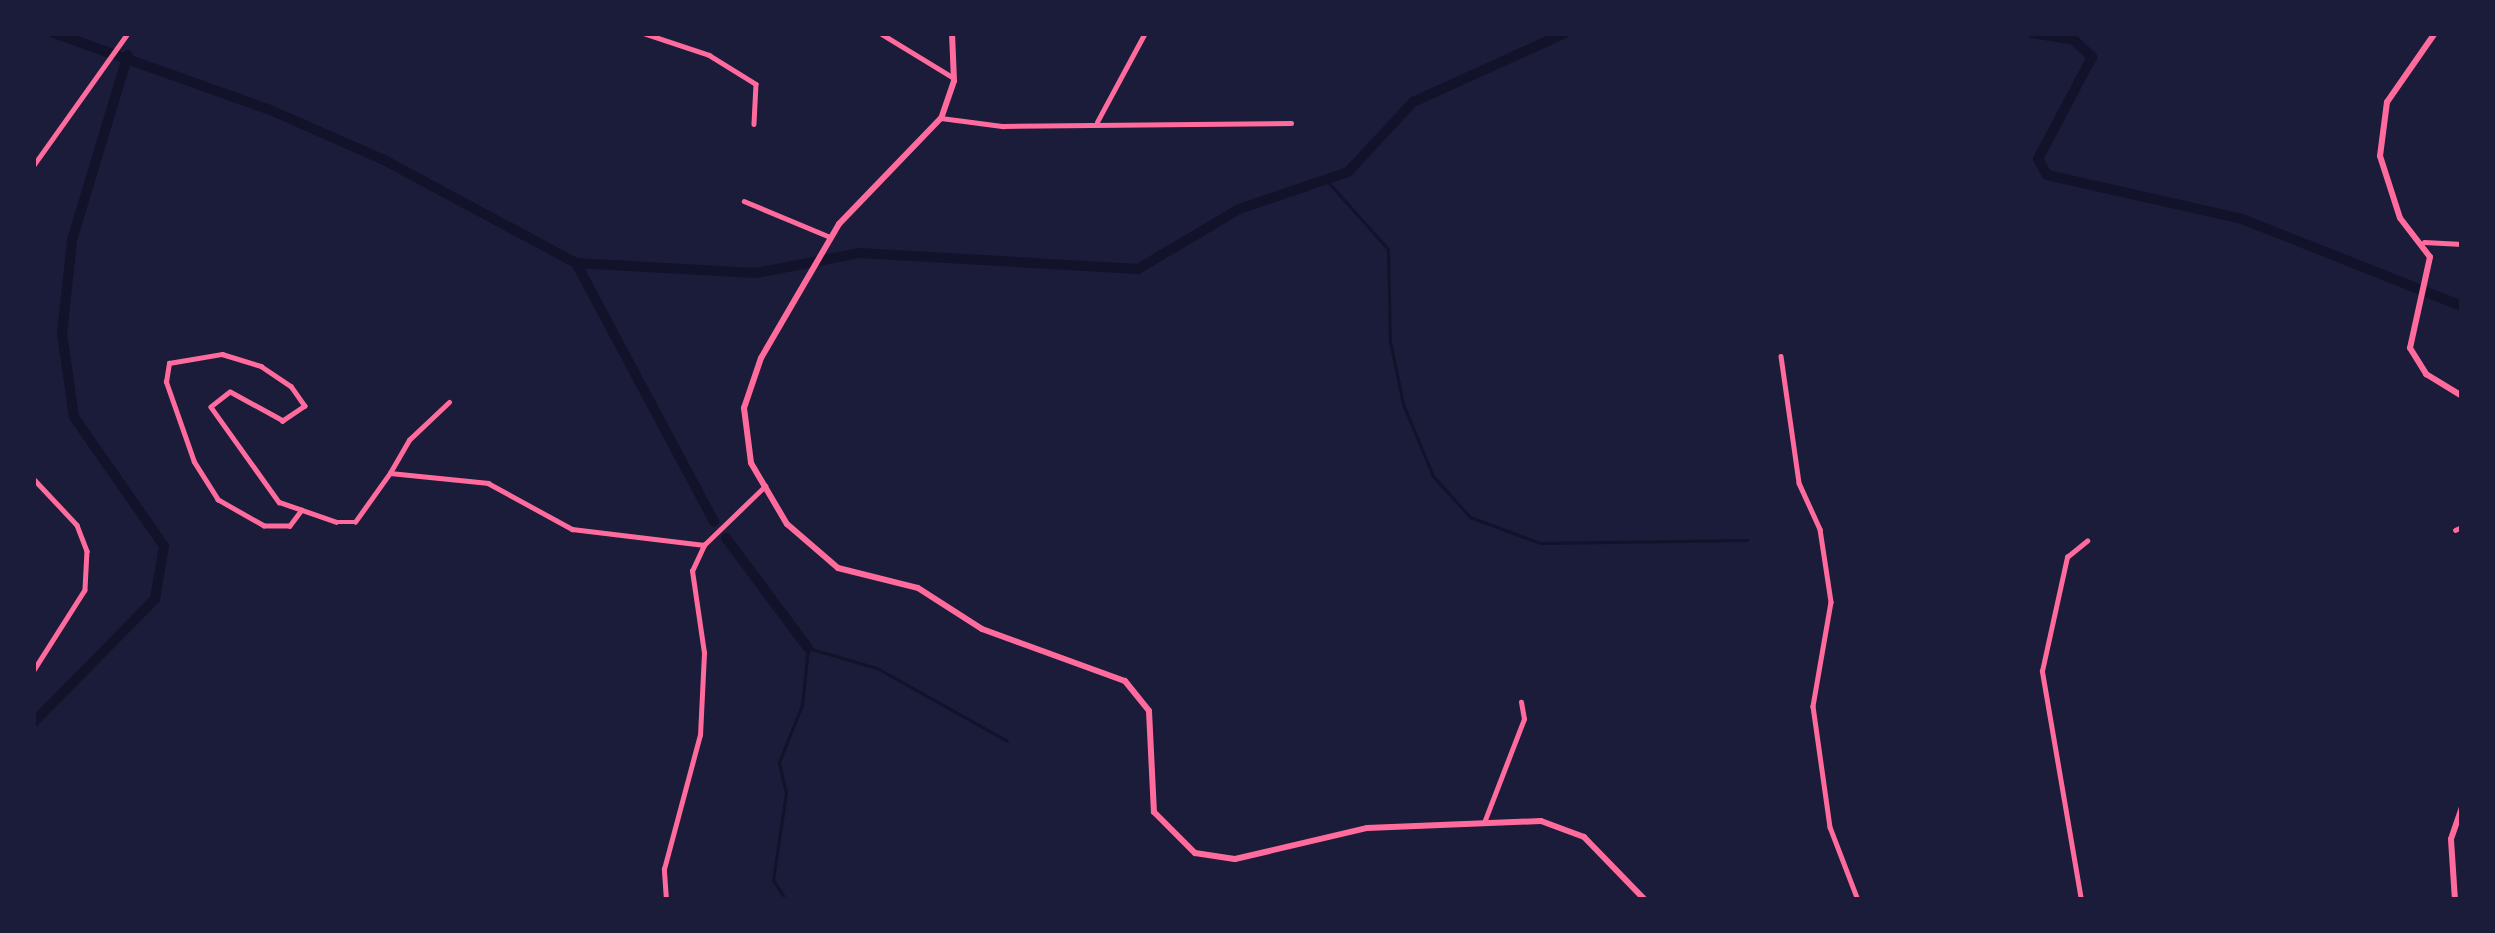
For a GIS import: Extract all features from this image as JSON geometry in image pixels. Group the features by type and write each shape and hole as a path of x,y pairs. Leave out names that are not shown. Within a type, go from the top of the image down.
{"street":[{"path":"33,166 128,33"},
{"path":"643,33 709,55 756,84 754,124"},
{"path":"880,33 952,77"},
{"path":"952,33 952,77 941,118 830,237 761,358 744,408 752,463 787,524 838,568 918,588 982,629 1125,681 1149,711 1154,812 1195,853 1235,859 1366,828 1485,820 1563,825 1645,900"},
{"path":"1097,122 1145,33"},
{"path":"2435,33 2387,102 2380,156 2400,218 2424,242 2430,257 2410,348 2426,374 2462,396"},
{"path":"941,118 1003,126 1291,123"},
{"path":"744,201 830,237"},
{"path":"2424,242 2462,244"},
{"path":"302,510 290,526 264,526 218,500 194,462 166,382 169,363 222,355 262,365 291,386 305,406 283,421 230,392 212,407 279,502 355,522 409,440 449,402"},
{"path":"1780,356 1799,483 1820,529 1831,602 1813,706 1830,827 1858,900"},
{"path":"390,473 488,483 572,530 704,544"},
{"path":"33,478 77,525 87,551 85,590 33,672"},
{"path":"665,900 664,869 700,735 704,653 692,571 704,544 765,486"},
{"path":"2081,900 2042,671 2067,557 2087,541"},
{"path":"1485,820 1524,719 1521,702"},
{"path":"2456,900 2451,839 2462,808"}],"waterway":[{"path":"54,33 268,109 384,160 576,263 756,273 860,253 1138,269 1239,209 1348,172 1413,102 1565,33"},
{"path":"2032,33 2074,40 2092,57 2038,159 2047,175 2242,219 2462,306"},
{"path":"33,723 155,599 164,546 74,417 62,334 72,240 128,55"},
{"path":"1328,182 1388,249 1390,341 1403,404 1433,476 1470,517 1540,543 1747,540"},
{"path":"576,263 714,521"},
{"path":"726,538 808,648"},
{"path":"786,900 773,880 786,793 779,762 802,705 808,648 877,668 1007,741"}]}
